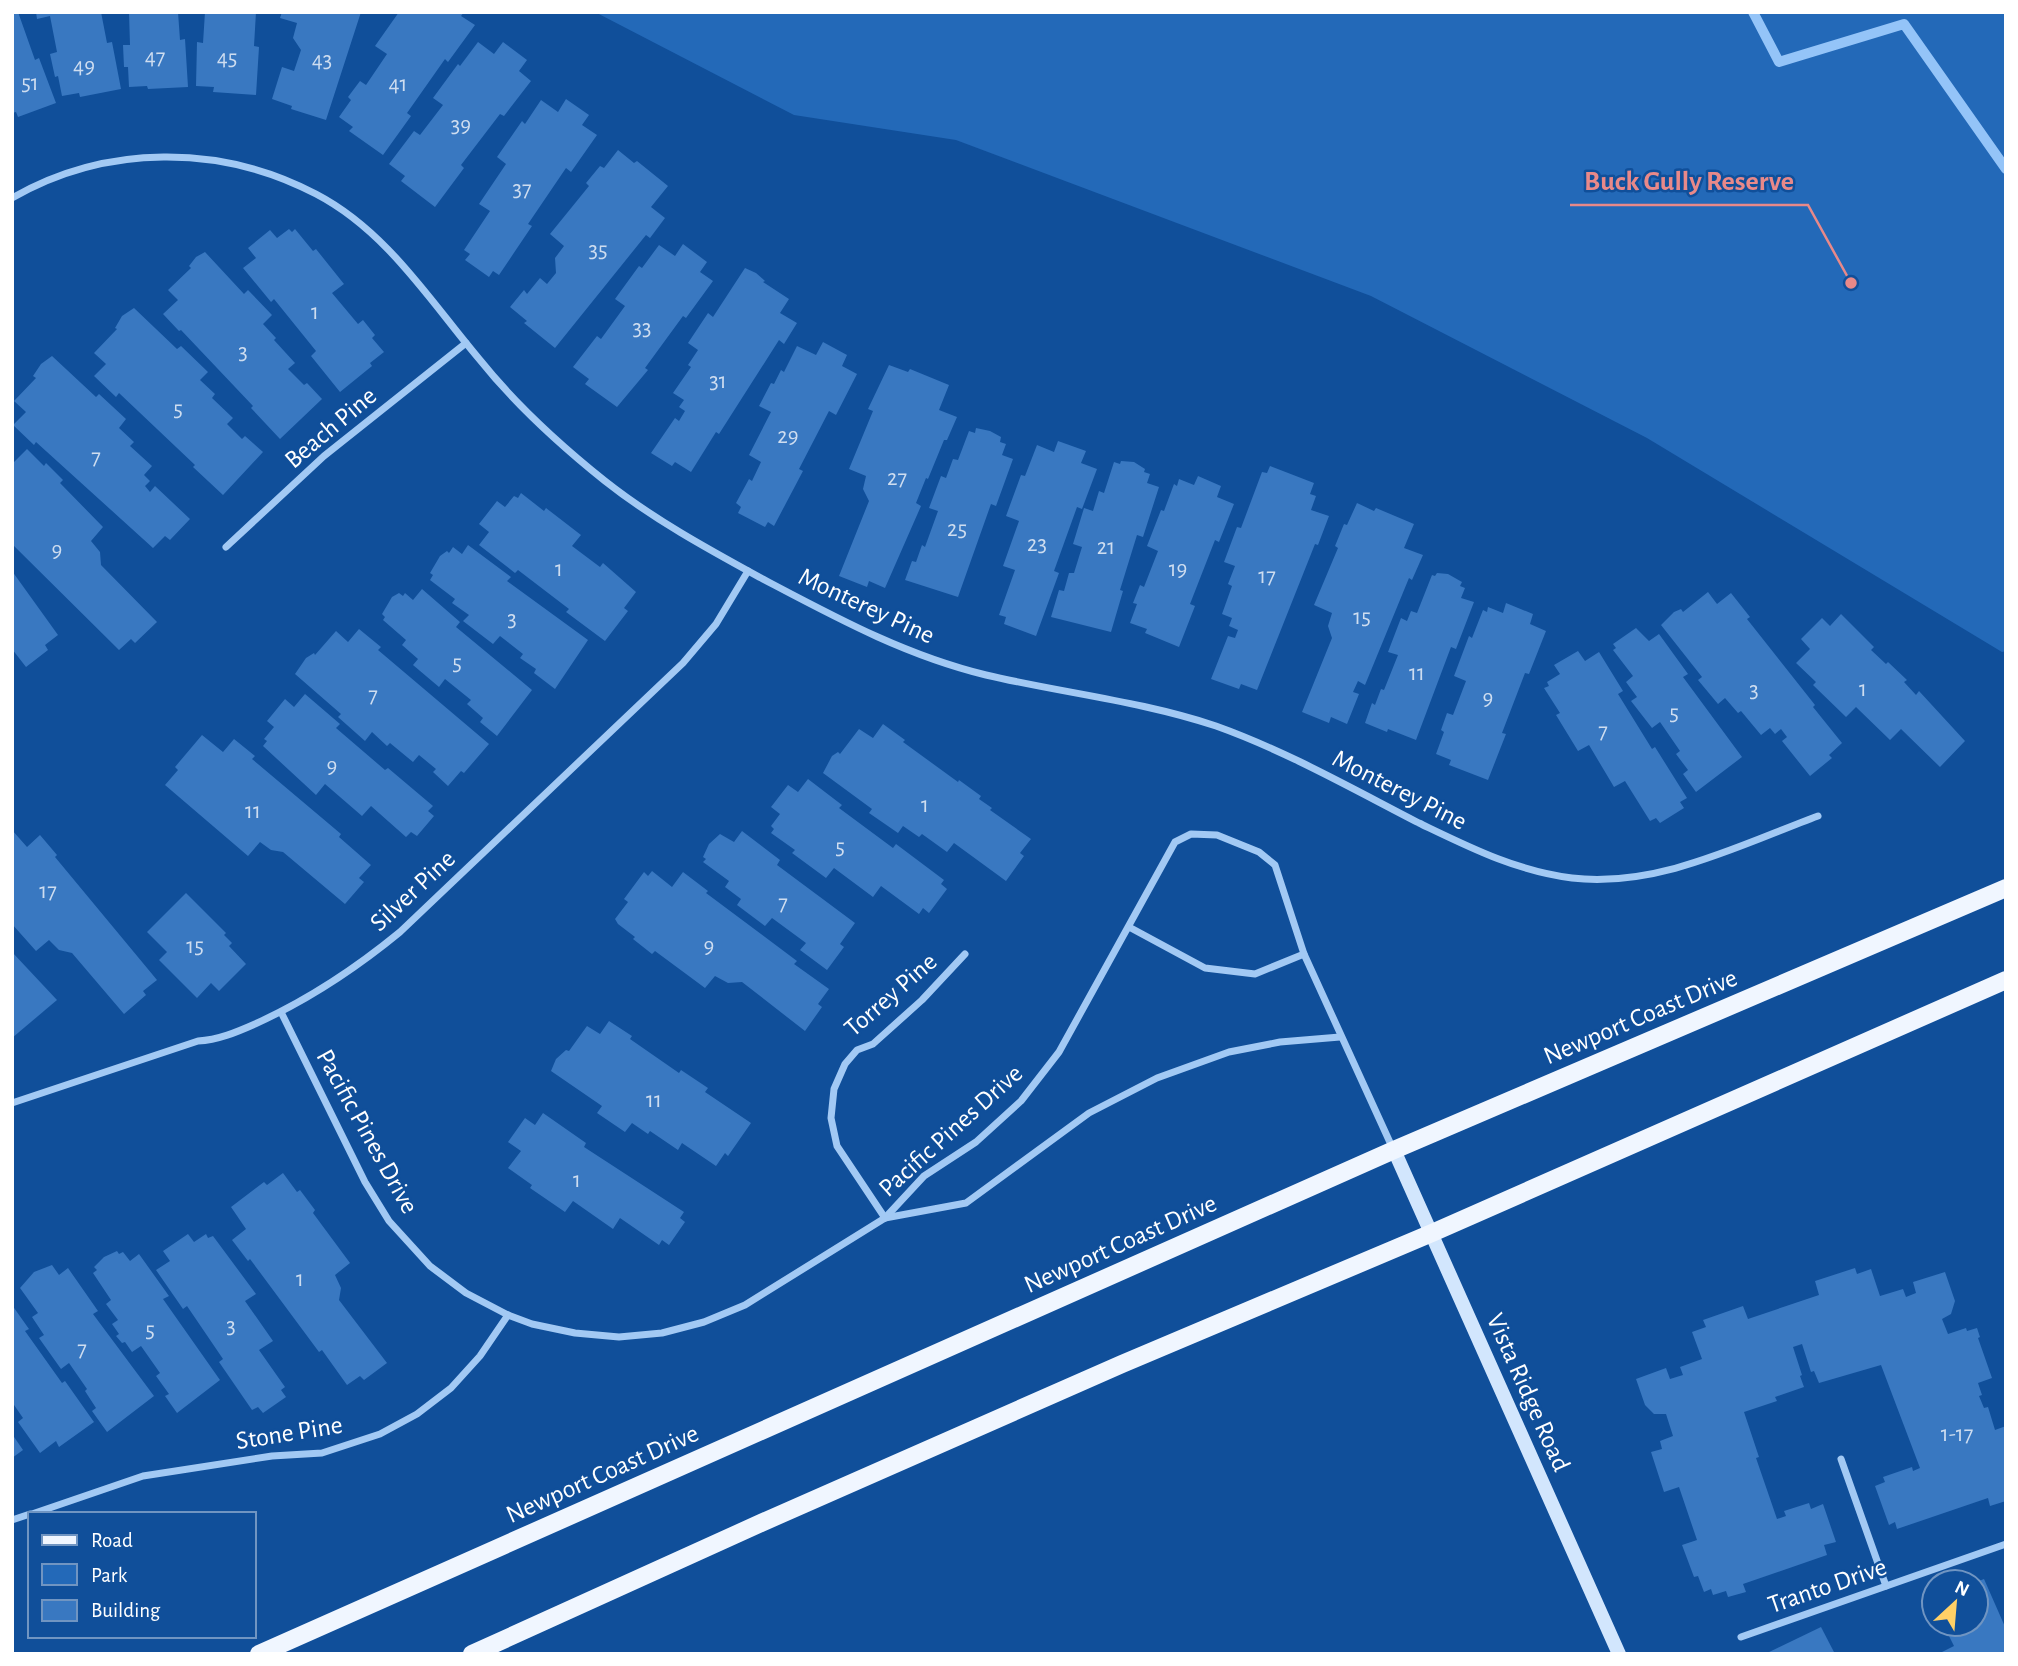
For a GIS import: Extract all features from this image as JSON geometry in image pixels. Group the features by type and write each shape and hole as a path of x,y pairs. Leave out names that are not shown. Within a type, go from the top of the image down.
{"main road":[{"name":"Newport Coast Drive","path":"259,1654 1394,1150 2006,888"},
{"path":"472,1654 1122,1364 1432,1233 2006,980"}],"street":[{"name":"Monterey Pine","path":"12,198 36,184 82,167 130,158 179,156 228,162 275,175 319,195 360,223 396,256 483,365 542,427 608,483 678,532 853,627 919,655 988,675 1148,706 1217,727 1284,755 1473,850 1514,866 1572,878 1616,879 1675,869 1818,816"},
{"name":"Beach Pine","path":"226,547 324,456 466,343"},
{"name":"Silver Pine","path":"12,1103 198,1041 213,1040 281,1012 355,968 400,932 683,663 716,624 748,571"},
{"name":"Pacific Pines Drive","path":"281,1012 366,1182 389,1221 430,1266 466,1293 532,1324 575,1333 618,1337 676,1330 745,1305 885,1218 924,1176 976,1142 1021,1101 1059,1052 1175,842 1191,834 1217,835 1259,852 1275,865 1304,954 1394,1150"},
{"path":"1129,927 1205,968 1255,974 1304,954"},
{"name":"Torrey Pine","path":"885,1218 837,1146 831,1118 834,1089 845,1064 857,1050 873,1044 922,1000 965,954"},
{"name":"Pacific Pines Drive","path":"885,1218 966,1203 1089,1113 1157,1077 1229,1052 1280,1042 1340,1037"},
{"name":"Vista Ridge Road","path":"1394,1150 1619,1654"},
{"name":"Stone Pine","path":"37,1512 143,1476 272,1456 322,1453 380,1434 417,1414 451,1388 481,1356 508,1315"},
{"path":"1841,1460 1886,1586"},
{"name":"Tranto Drive","path":"1741,1637 2006,1545"}],"green space":[{"path":"595,12 2006,12 2006,651 2002,652 1647,438 1371,296 956,140 794,115"}],"building":[{"path":"12,12 18,12 35,60 39,58 56,103 18,117 16,112 12,113"},
{"path":"36,12 101,12 107,43 112,42 121,89 80,97 79,93 62,96 50,54 57,52 50,16 37,19"},
{"path":"129,12 178,12 180,40 185,39 188,87 129,87 128,67 124,67 123,45 130,45"},
{"path":"205,12 256,12 254,46 259,47 256,95 213,92 214,87 196,86 197,42 203,43"},
{"path":"282,12 361,12 326,120 291,109 292,106 272,99 282,67 294,71 301,50 293,38 297,23 280,18"},
{"path":"399,12 464,12 461,16 475,25 448,62 445,59 407,113 411,116 383,155 349,131 353,127 339,117 351,100 348,97 360,81 366,85 387,54 375,46"},
{"path":"478,42 494,54 503,42 527,60 519,71 531,81 504,116 500,114 461,165 464,168 435,207 401,181 405,176 389,164 414,131 420,135 443,105 433,98"},
{"path":"566,99 589,115 582,125 597,135 571,172 566,168 528,224 532,226 499,275 493,271 489,277 465,260 470,254 464,250 490,211 479,204 506,164 497,157 522,121 525,124 541,100 558,112"},
{"path":"618,150 634,163 637,161 668,186 651,207 665,218 650,238 646,235 555,348 524,323 527,321 510,307 524,290 527,294 540,278 547,284 556,273 555,258 564,246 550,234 589,186 586,183 600,166 604,168"},
{"path":"289,229 292,232 295,229 313,251 316,249 344,284 332,293 358,324 363,320 375,335 372,338 384,352 370,363 372,366 340,392 311,356 316,351 274,299 271,302 243,268 256,258 248,248 270,230 277,238"},
{"path":"683,244 707,262 700,272 713,281 686,318 683,316 645,368 648,370 617,407 585,384 589,379 573,367 597,336 601,339 625,306 615,299 639,266 642,268 659,245 675,256"},
{"path":"205,252 244,294 248,290 272,315 263,324 295,363 288,369 322,399 280,439 251,408 253,406 163,314 178,300 168,290 191,268 189,266 196,257"},
{"path":"745,268 756,273 765,281 763,282 789,299 780,313 797,323 784,344 779,340 719,434 716,432 691,472 675,462 672,466 651,453 675,418 679,421 685,411 679,407 684,400 673,393 691,367 688,365 698,350 688,343 708,313 713,317"},
{"path":"134,308 177,349 181,346 208,372 200,380 215,394 212,398 233,418 227,424 242,439 245,436 263,452 223,495 119,393 116,397 94,376 106,364 94,353 117,329 115,328 122,316"},
{"path":"823,342 847,355 842,366 857,374 836,415 829,411 799,469 803,471 774,526 768,522 765,527 738,513 741,507 736,503 749,479 752,481 761,462 749,455 771,412 759,406 771,383 774,384 781,370 784,372 797,346 816,355"},
{"path":"52,356 96,397 99,394 126,419 119,428 134,442 130,446 152,466 144,475 150,481 145,486 150,492 155,486 190,519 170,540 165,536 153,548 36,442 34,445 13,425 26,412 14,401 36,378 33,376 41,364"},
{"path":"889,365 908,372 910,369 949,385 939,410 957,417 928,479 926,478 916,503 921,506 885,588 869,581 867,587 839,576 869,501 863,489 866,476 849,469 873,411 868,409"},
{"path":"976,428 1001,437 1000,442 1006,444 1002,455 1013,459 996,506 991,504 958,597 905,580 912,561 916,562 922,545 925,547 938,511 929,508 941,476 946,478 953,459 958,460 969,431 975,433"},
{"path":"1058,441 1086,451 1081,463 1097,469 1082,509 1077,507 1054,571 1059,573 1036,636 1004,624 1006,617 999,615 1015,570 1003,566 1019,521 1006,516 1021,475 1025,476 1037,445 1054,452"},
{"path":"27,449 63,480 60,483 103,527 91,541 100,552 101,565 157,622 135,643 131,639 119,650 12,544 12,464"},
{"path":"1121,461 1134,462 1145,469 1144,472 1150,474 1147,483 1159,487 1143,537 1137,535 1120,590 1123,591 1111,632 1051,617 1059,590 1064,591 1069,573 1074,573 1082,547 1073,544 1084,508 1093,511 1099,491 1104,493 1114,462 1120,464"},
{"path":"1270,466 1314,483 1310,494 1316,496 1311,510 1329,516 1318,545 1315,544 1257,690 1241,684 1239,689 1211,679 1228,636 1235,638 1238,630 1229,626 1232,618 1222,614 1232,586 1228,584 1235,566 1224,562 1237,527 1241,528 1262,472 1267,473"},
{"path":"1198,476 1221,486 1217,497 1234,504 1219,542 1215,540 1190,604 1195,606 1179,647 1145,633 1147,629 1130,623 1137,604 1133,603 1140,585 1144,587 1158,551 1147,546 1161,510 1164,511 1174,484 1177,486 1179,479 1194,485"},
{"path":"521,493 581,535 572,546 600,567 603,563 636,592 624,608 628,611 605,641 566,612 569,609 518,570 515,573 479,545 489,532 479,524 497,501 505,507 514,496 518,498"},
{"path":"1357,503 1414,524 1404,548 1423,555 1412,580 1409,578 1365,685 1358,681 1353,692 1359,694 1347,724 1331,717 1329,723 1302,712 1332,638 1328,626 1332,613 1314,605 1338,548 1335,546 1344,524 1347,525"},
{"path":"468,545 511,577 507,581 588,640 555,689 534,673 536,669 520,658 523,654 500,636 493,644 463,621 469,615 452,603 455,599 430,580 433,575 430,573 440,556 447,551 449,553 453,547 462,554"},
{"path":"12,571 58,635 45,645 48,650 26,667 12,649"},
{"path":"1448,574 1462,582 1460,586 1465,588 1461,598 1474,602 1456,649 1451,647 1416,740 1365,723 1372,703 1375,705 1381,689 1384,690 1398,655 1388,652 1401,618 1407,621 1411,611 1417,613 1432,575"},
{"path":"422,589 460,622 456,627 532,690 497,736 480,722 483,718 467,704 471,700 445,679 439,687 413,665 418,659 402,645 406,640 383,620 385,617 382,614 392,597 399,593 403,596 405,593 413,600"},
{"path":"1708,592 1717,604 1731,593 1750,617 1747,619 1842,743 1829,755 1832,758 1810,776 1782,741 1787,737 1781,729 1775,734 1770,728 1761,735 1741,711 1738,713 1725,698 1718,704 1698,680 1702,677 1661,625 1674,612 1681,609 1683,612"},
{"path":"1506,603 1533,614 1530,624 1546,631 1529,674 1525,673 1502,733 1506,734 1488,780 1449,765 1451,760 1436,754 1447,713 1453,715 1466,681 1454,676 1469,636 1472,638 1483,610 1487,612 1488,607 1503,613"},
{"path":"1841,614 1874,647 1871,650 1907,680 1904,682 1916,695 1919,691 1965,741 1940,767 1901,729 1890,740 1856,707 1846,717 1813,685 1816,682 1796,663 1810,649 1801,639 1822,618 1830,626"},
{"path":"1636,628 1649,641 1659,634 1688,674 1683,677 1742,757 1696,792 1683,774 1688,770 1676,754 1680,751 1660,722 1652,728 1631,701 1637,697 1626,682 1633,676 1613,650 1616,648 1613,644"},
{"path":"359,629 381,647 378,650 489,744 464,773 461,771 448,786 433,772 436,769 419,755 413,762 390,743 387,746 372,732 365,741 338,717 341,714 295,674 306,658 314,653 315,655 336,631 348,642"},
{"path":"1578,651 1585,661 1599,652 1623,691 1618,694 1687,798 1680,802 1684,808 1660,823 1656,818 1650,821 1625,781 1614,787 1589,745 1578,751 1556,715 1560,713 1544,688 1549,686 1547,682 1560,674 1554,665"},
{"path":"305,694 340,724 336,728 433,806 428,811 434,816 417,836 411,832 406,837 371,806 362,816 325,784 316,795 263,746 267,741 264,739 274,727 267,721 285,699 294,707"},
{"path":"883,724 905,740 903,742 981,796 979,799 992,808 990,810 1031,839 1020,853 1024,856 1006,881 954,843 947,852 922,834 919,837 903,826 898,833 869,813 872,809 823,773 832,756 838,752 840,754 859,729 873,738"},
{"path":"202,735 223,752 234,739 255,756 252,759 341,834 339,837 371,865 359,878 364,882 345,904 283,852 271,850 260,842 248,856 165,785 178,770 175,767"},
{"path":"808,779 842,805 839,808 893,848 896,844 944,880 941,884 947,889 929,913 923,908 919,914 881,886 873,897 834,868 826,878 792,853 795,850 771,833 774,829 771,826 780,814 771,807 788,785 798,792"},
{"path":"12,830 27,847 40,835 57,855 55,857 157,980 143,991 146,995 124,1014 72,953 59,950 49,940 36,951 12,924"},
{"path":"742,831 780,860 777,865 855,923 840,944 844,947 827,970 800,950 806,943 772,918 765,926 737,905 741,899 725,887 729,881 703,862 709,844 720,834 734,842"},
{"path":"652,871 672,887 683,872 708,891 706,893 797,961 794,964 829,989 818,1004 822,1007 805,1031 742,982 728,983 715,976 705,988 655,951 652,954 618,924 615,919 628,902 624,899 644,872 648,876"},
{"path":"186,893 226,933 224,935 232,943 229,946 246,964 219,991 211,983 197,998 159,960 167,952 147,932"},
{"path":"12,952 57,1000 12,1038"},
{"path":"609,1021 679,1073 681,1070 708,1088 705,1092 751,1123 728,1156 725,1153 716,1166 682,1143 678,1150 650,1131 648,1134 632,1123 625,1132 597,1113 602,1106 551,1071 556,1059 566,1050 569,1051 587,1026 600,1034"},
{"path":"543,1113 586,1143 584,1147 684,1212 680,1218 685,1222 669,1245 662,1240 659,1245 620,1218 613,1229 573,1201 565,1212 530,1188 532,1185 508,1168 521,1151 508,1142 525,1118 535,1125"},
{"path":"283,1173 315,1210 313,1213 350,1263 335,1275 341,1288 339,1300 387,1363 364,1380 360,1376 347,1385 250,1259 248,1261 232,1240 246,1229 231,1207 264,1182 267,1185"},
{"path":"188,1234 194,1242 206,1234 208,1238 213,1236 256,1294 245,1301 273,1341 259,1350 285,1387 281,1390 286,1397 263,1413 258,1407 252,1410 219,1362 223,1359 187,1306 183,1309 156,1270 170,1261 163,1251"},
{"path":"117,1251 119,1254 123,1252 130,1261 139,1254 169,1296 163,1299 220,1380 177,1413 165,1396 169,1394 156,1376 160,1373 141,1346 132,1352 125,1342 122,1343 116,1336 119,1334 112,1324 118,1320 106,1304 111,1300 93,1273 97,1270 94,1267 104,1257"},
{"path":"52,1265 59,1275 68,1268 98,1311 93,1314 154,1396 107,1432 92,1411 96,1408 85,1391 87,1389 69,1363 61,1369 39,1338 44,1335 32,1317 38,1313 20,1288 34,1272"},
{"path":"1855,1268 1857,1274 1871,1269 1880,1296 1903,1289 1906,1297 1916,1293 1913,1282 1945,1272 1955,1301 1951,1314 1942,1319 1948,1334 1966,1328 1967,1331 1977,1328 1992,1378 1978,1383 1982,1395 1979,1396 1984,1408 1988,1407 1995,1430 2006,1426 2006,1501 1990,1506 1988,1498 1897,1529 1895,1522 1889,1525 1875,1486 1885,1482 1883,1477 1912,1467 1913,1471 1920,1468 1881,1365 1819,1383 1814,1371 1811,1372 1802,1344 1793,1347 1804,1387 1775,1397 1777,1401 1744,1412 1777,1519 1786,1516 1784,1511 1809,1503 1811,1509 1823,1504 1836,1542 1824,1545 1827,1555 1743,1584 1746,1592 1728,1597 1726,1591 1713,1595 1711,1589 1704,1592 1698,1576 1694,1577 1682,1545 1697,1540 1679,1487 1664,1492 1651,1452 1662,1449 1660,1441 1673,1436 1666,1414 1654,1414 1645,1405 1636,1379 1666,1368 1670,1379 1683,1375 1680,1367 1702,1359 1692,1332 1706,1327 1703,1320 1743,1306 1748,1319 1819,1295 1815,1281"},
{"path":"12,1305 29,1329 25,1331 94,1422 59,1447 56,1441 40,1453 18,1422 23,1418 12,1402"},
{"path":"12,1434 23,1450 12,1458"},
{"path":"1990,1593 2006,1629 2006,1654 1938,1654 1954,1646 1950,1638 1990,1638"},
{"path":"1821,1627 1835,1654 1765,1654"}],"waterway":[{"path":"1753,12 1779,62 1904,24 2006,169"}],"place":[{"name":"Buck Gully Reserve","path":"1851,283"}]}
